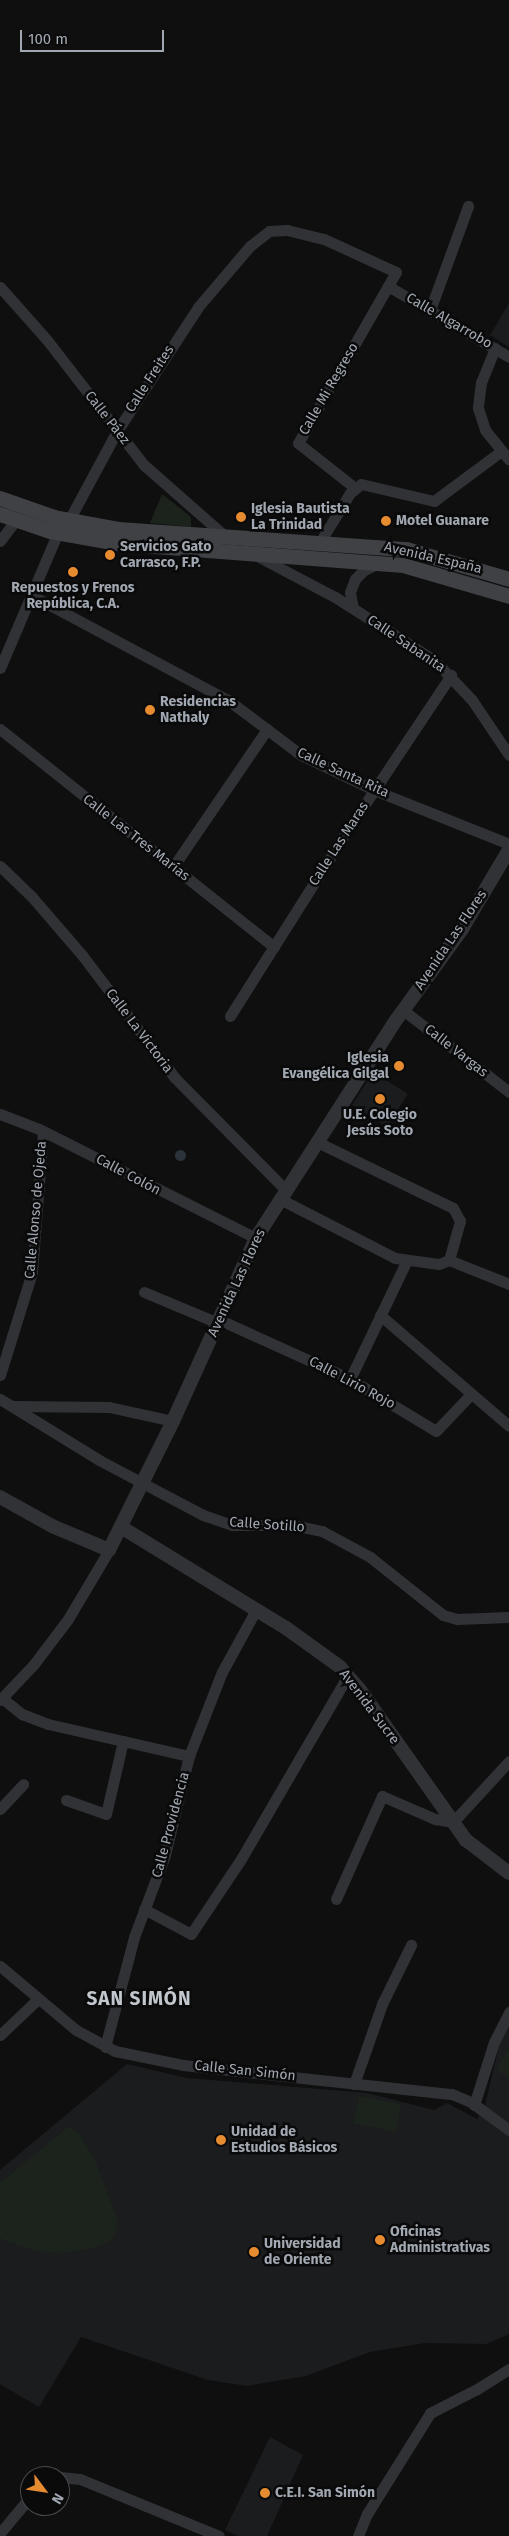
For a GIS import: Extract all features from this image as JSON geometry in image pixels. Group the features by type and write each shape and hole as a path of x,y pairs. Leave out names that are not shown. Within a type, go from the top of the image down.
{"main road":[{"name":"Avenida España","path":"0,498 69,520 125,530 406,549 509,579"},
{"name":"Avenida España","path":"0,514 58,532 131,545 385,562 447,575 509,596"}],"street":[{"path":"430,310 468,206"},
{"name":"Calle Freites","path":"0,668 58,532 69,520 117,430 198,307 262,235 278,229 324,239 396,272"},
{"name":"Calle Mi Regreso","path":"355,488 298,443 396,272"},
{"name":"Calle Algarrobo","path":"388,286 509,356"},
{"name":"Calle Páez","path":"0,287 47,340 158,479 226,537"},
{"path":"320,542 355,488 366,484 434,500 505,454 484,430 478,408 481,382 495,348"},
{"path":"0,541 16,520"},
{"name":"Calle Sabanita","path":"250,553 283,567 426,654 451,675 509,755"},
{"name":"Calle Sabanita","path":"353,608 350,592 355,579 364,570 385,562"},
{"name":"Calle Santa Rita","path":"30,595 228,700 301,755 374,790 509,844"},
{"name":"Calle Las Maras","path":"230,1016 374,790 451,675"},
{"name":"Calle Las Tres Marías","path":"0,729 274,947"},
{"path":"173,868 267,729"},
{"name":"Avenida Las Flores","path":"1,1699 34,1664 68,1619 109,1550 173,1421 256,1238 403,1010 462,929 509,850"},
{"name":"Calle La Victoria","path":"0,866 32,897 82,955 175,1078 283,1195 365,1244 407,1260 439,1264 449,1260"},
{"name":"Calle Vargas","path":"403,1010 509,1092"},
{"name":"Calle Colón","path":"0,1114 43,1131 256,1238"},
{"name":"Calle Alonso de Ojeda","path":"0,1375 32,1272 43,1131"},
{"path":"317,1142 453,1208 460,1222 449,1260 509,1284"},
{"path":"350,1379 407,1260"},
{"name":"Calle Lirio Rojo","path":"144,1292 219,1321 350,1379 436,1430 470,1394"},
{"path":"380,1316 509,1426"},
{"name":"Calle Sotillo","path":"0,1399 143,1484 203,1515 232,1525 293,1526 335,1537 370,1558 451,1618 509,1617"},
{"path":"12,1406 109,1407 173,1421"},
{"path":"0,1497 46,1523 109,1550"},
{"name":"Avenida Sucre","path":"121,1527 256,1610 327,1657 348,1676 470,1844 509,1873"},
{"name":"Calle Providencia","path":"105,2047 144,1909 165,1855 189,1756 222,1672 256,1610"},
{"path":"144,1909 191,1934 241,1859 348,1676"},
{"path":"1,1699 34,1719 189,1756"},
{"path":"66,1800 106,1814 123,1741"},
{"path":"336,1899 382,1796 435,1819 453,1822 509,1761"},
{"path":"0,1809 23,1784"},
{"path":"354,2084 382,2004 411,1945"},
{"name":"Calle San Simón","path":"0,1966 76,2030 105,2047 145,2059 452,2094 474,2105 509,2130"},
{"path":"0,2034 38,1999"},
{"path":"474,2105 494,2042 509,2012"},
{"path":"358,2536 371,2508 430,2413 478,2389 509,2369"},
{"path":"70,2478 80,2479 219,2536"},
{"path":"0,2533 20,2509"}],"shaded area":[{"path":"509,303 509,347 490,335"},
{"path":"162,494 191,517 191,527 150,523"},
{"name":"U.E. Colegio Jesús Soto","path":"373,1072 408,1094 387,1127 352,1105"},
{"path":"180,1149 186,1155 180,1161 174,1155"},
{"name":"Universidad de Oriente","path":"509,2025 509,2334 486,2344 425,2343 370,2352 306,2376 247,2386 208,2380 81,2337 39,2407 0,2384 0,2170 127,2064 187,2078 367,2093 434,2110 447,2103 477,2119 485,2106 501,2037"},
{"path":"509,2048 509,2078 496,2070"},
{"path":"359,2096 401,2104 396,2132 354,2123"},
{"path":"69,2126 79,2133 96,2162 118,2222 115,2235 108,2242 90,2249 61,2253 37,2251 3,2240 0,2238 0,2183"},
{"name":"C.E.I. San Simón","path":"270,2437 303,2455 267,2536 238,2536 225,2530"}],"place":[{"name":"Iglesia Bautista La Trinidad","path":"241,517"},
{"name":"Motel Guanare","path":"386,521"},
{"name":"Servicios Gato Carrasco, F.P.","path":"110,555"},
{"name":"Repuestos y Frenos República, C.A.","path":"73,572"},
{"name":"Residencias Nathaly","path":"150,710"},
{"name":"Iglesia Evangélica Gilgal","path":"399,1066"},
{"name":"U.E. Colegio Jesús Soto","path":"380,1099"},
{"name":"Unidad de Estudios Básicos","path":"221,2140"},
{"name":"Oficinas Administrativas","path":"380,2240"},
{"name":"Universidad de Oriente","path":"254,2252"},
{"name":"C.E.I. San Simón","path":"265,2493"}],"district":[{"name":"SAN SIMÓN","path":"139,1999"}]}
